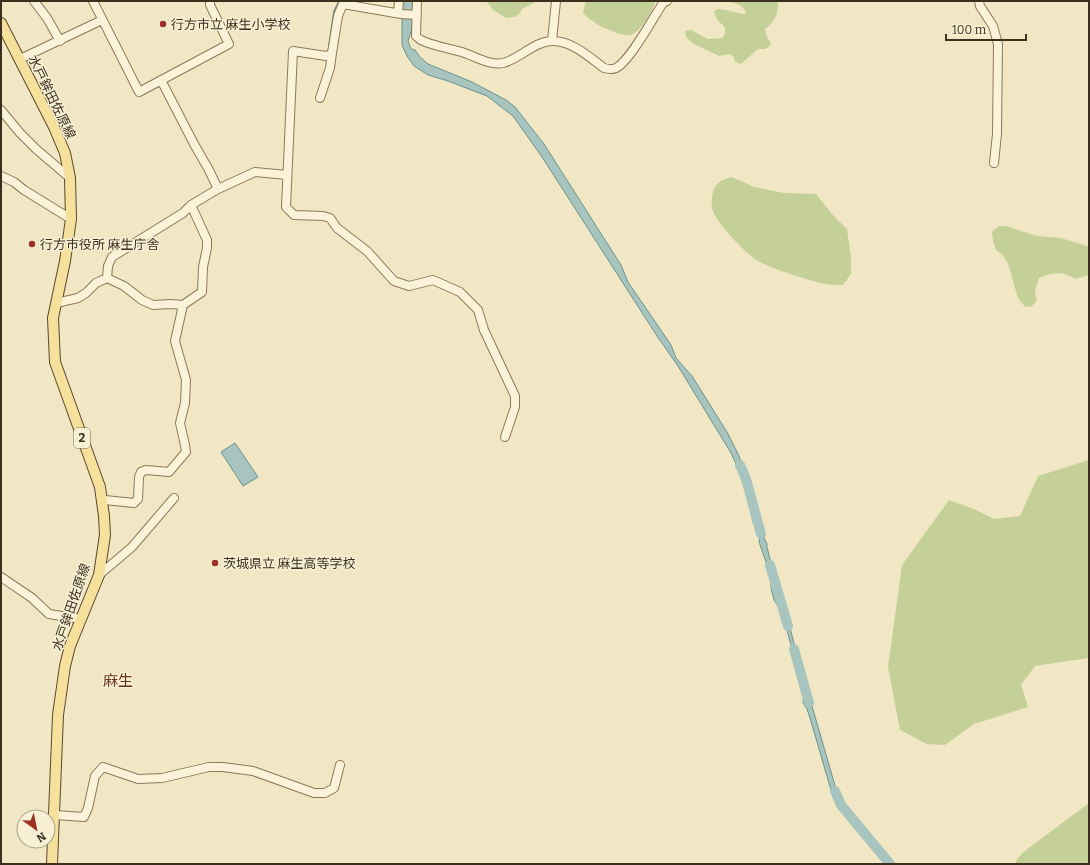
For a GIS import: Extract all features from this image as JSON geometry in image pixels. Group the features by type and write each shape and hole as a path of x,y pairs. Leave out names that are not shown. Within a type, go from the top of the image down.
{"main road":[{"name":"水戸鉾田佐原線","path":"1,23 54,127 65,153 70,178 70,219 65,261 53,318 55,362 100,487 104,516 105,535 99,575 70,646 65,666 58,715 55,809"},
{"name":"水戸鉾田佐原線","path":"52,864 53,849"}],"street":[{"path":"34,1 47,18 60,41"},
{"path":"93,1 139,92 229,44 210,5 210,1"},
{"path":"399,1 399,14"},
{"path":"417,1 416,33 418,38 433,44 497,63 508,61 534,47 552,41 571,45 604,68 609,69 616,68 628,55 644,34 663,3 667,1"},
{"path":"552,41 556,1"},
{"path":"979,1 980,6 993,26 998,44 997,134 994,163"},
{"path":"320,98 330,68 338,16 344,3 399,14 416,14"},
{"path":"20,60 102,20"},
{"path":"332,53 326,56 293,51 286,207 294,214 323,216 330,218 337,228 367,251 394,281 410,286 433,280 460,292 478,310 484,330 516,396 515,407 505,437"},
{"path":"161,80 218,189"},
{"path":"1,110 20,133 36,149 70,178"},
{"path":"107,278 108,266 112,257 218,189 255,172 287,175"},
{"path":"1,176 14,182 70,219"},
{"path":"56,303 78,298 86,293 96,283 107,278 124,286 142,300 153,305 183,305 190,301 202,292 203,267 207,248 207,240 192,205"},
{"path":"101,501 105,500 134,503 138,499 139,477 141,472 146,470 169,472 186,452 180,423 185,403 186,380 174,341 183,305"},
{"path":"99,575 132,547 174,498"},
{"path":"1,577 32,598 49,614 81,619"},
{"path":"56,815 84,817 88,808 95,776 103,767 138,779 162,778 209,767 223,767 253,771 307,791 325,793 334,788 340,765"}],"green space":[{"path":"485,1 537,1 522,9 515,17 506,18 493,10"},
{"path":"586,1 655,1 652,10 642,26 634,34 625,35 604,28 586,16 583,12"},
{"path":"727,1 778,1 776,17 765,29 767,37 771,43 770,46 765,49 758,49 741,64 735,62 734,57 730,54 719,56 693,43 686,36 685,31 691,30 708,39 722,38 725,34 725,28 717,19 714,12 717,9 744,14 746,12 735,3"},
{"path":"732,177 754,187 784,193 816,194 832,214 847,229 851,257 851,274 843,285 830,285 775,269 758,261 739,245 714,214 712,206 712,194 715,187 720,181"},
{"path":"999,226 1006,226 1037,236 1061,238 1087,246 1089,248 1089,275 1076,279 1058,273 1049,274 1039,278 1035,291 1037,300 1032,306 1025,307 1018,298 1008,264 1003,255 996,250 993,241 992,232"},
{"path":"1089,460 1089,658 1035,666 1021,685 1028,707 974,724 945,745 927,744 900,730 888,667 902,565 949,500 974,509 994,519 1020,516 1038,476"},
{"path":"1089,803 1089,864 1014,864 1022,853"}],"water":[{"path":"402,1 413,1 412,29 408,41 411,49 415,50 428,64 472,82 506,100 515,107 544,144 621,265 628,282 671,345 676,358 692,376 727,432 739,456 752,511 761,527 767,544 774,575 774,592 788,620 797,655 801,679 810,699 840,803 835,796 834,791 831,790 810,718 803,703 804,691 798,675 795,658 781,611 774,600 771,588 771,576 759,542 760,537 753,522 743,479 731,453 678,366 657,336 542,157 513,116 487,96 428,75 414,66 402,45"},
{"path":"235,443 258,477 243,486 221,452"}],"waterway":[{"path":"328,52 334,11 339,1"},
{"path":"740,465 746,479 761,534"},
{"path":"770,565 788,626"},
{"path":"794,649 809,703"},
{"path":"835,791 841,805 890,864"}],"place":[{"name":"行方市立 麻生小学校","path":"163,24"},
{"name":"行方市役所 麻生庁舎","path":"32,244"},
{"name":"茨城県立 麻生高等学校","path":"215,563"}],"district":[{"name":"麻生","path":"118,681"}]}
